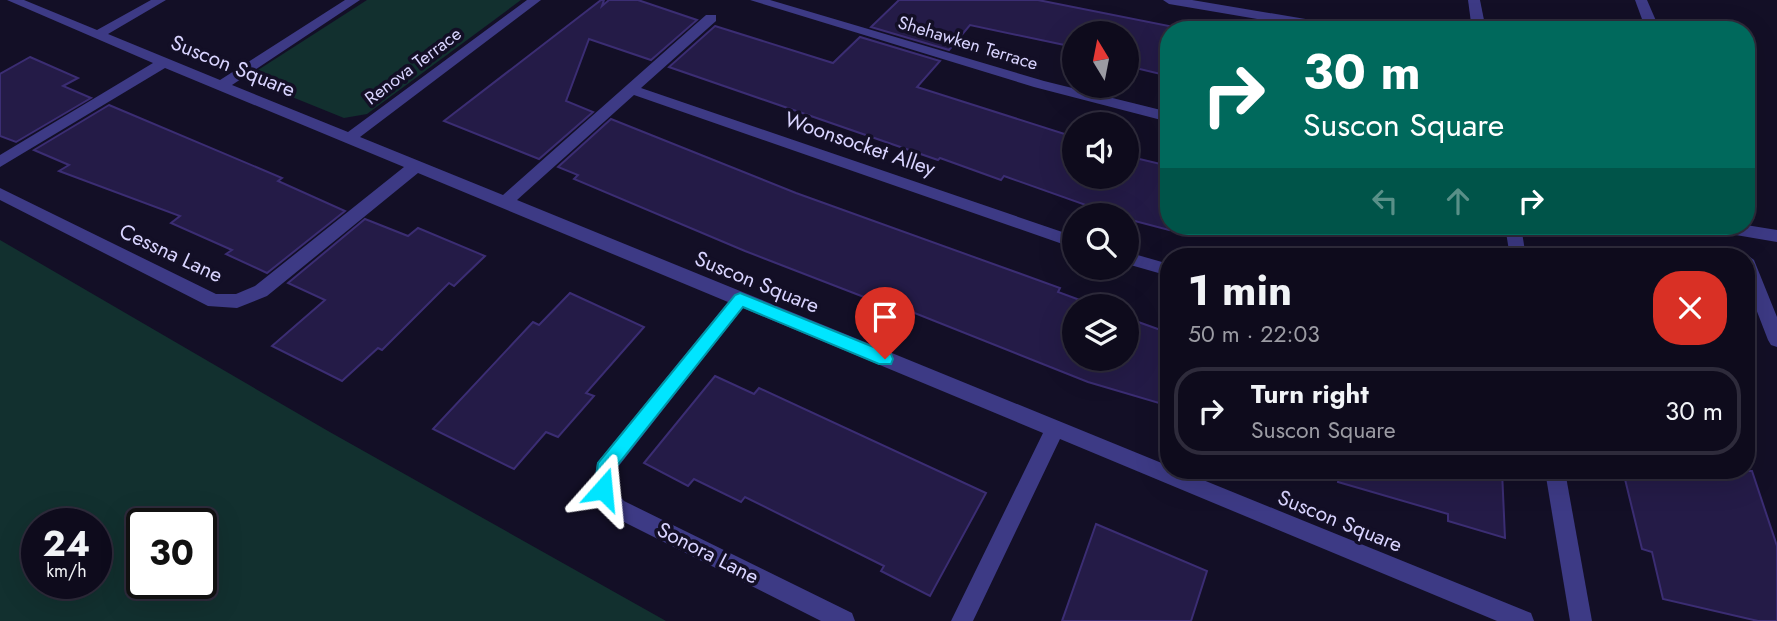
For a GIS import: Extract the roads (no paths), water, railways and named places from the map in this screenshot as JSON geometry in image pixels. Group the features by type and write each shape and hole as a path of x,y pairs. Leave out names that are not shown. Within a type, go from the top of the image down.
{"street":[{"name":"Suscon Square","path":"13,0 1160,472"},
{"path":"97,35 160,0"},
{"path":"220,86 354,0"},
{"name":"Renova Terrace","path":"349,138 535,0"},
{"name":"Shehawken Terrace","path":"757,0 1039,84 1160,115"},
{"path":"1169,0 1294,21"},
{"path":"1474,0 1478,21"},
{"path":"1641,0 1649,21"},
{"path":"505,202 711,18"},
{"path":"0,162 164,62"},
{"name":"Woonsocket Alley","path":"631,89 1062,238"},
{"name":"Cessna Lane","path":"0,193 214,301 237,301 261,291 416,166"},
{"path":"1755,232 1777,236"},
{"path":"1139,261 1160,267"},
{"path":"1755,283 1777,340"},
{"name":"Sonora Lane","path":"740,299 604,469 603,489 617,508 844,621"},
{"path":"962,621 1055,429"},
{"name":"Suscon Square","path":"1177,479 1523,621"},
{"path":"1556,479 1581,621"}]}
